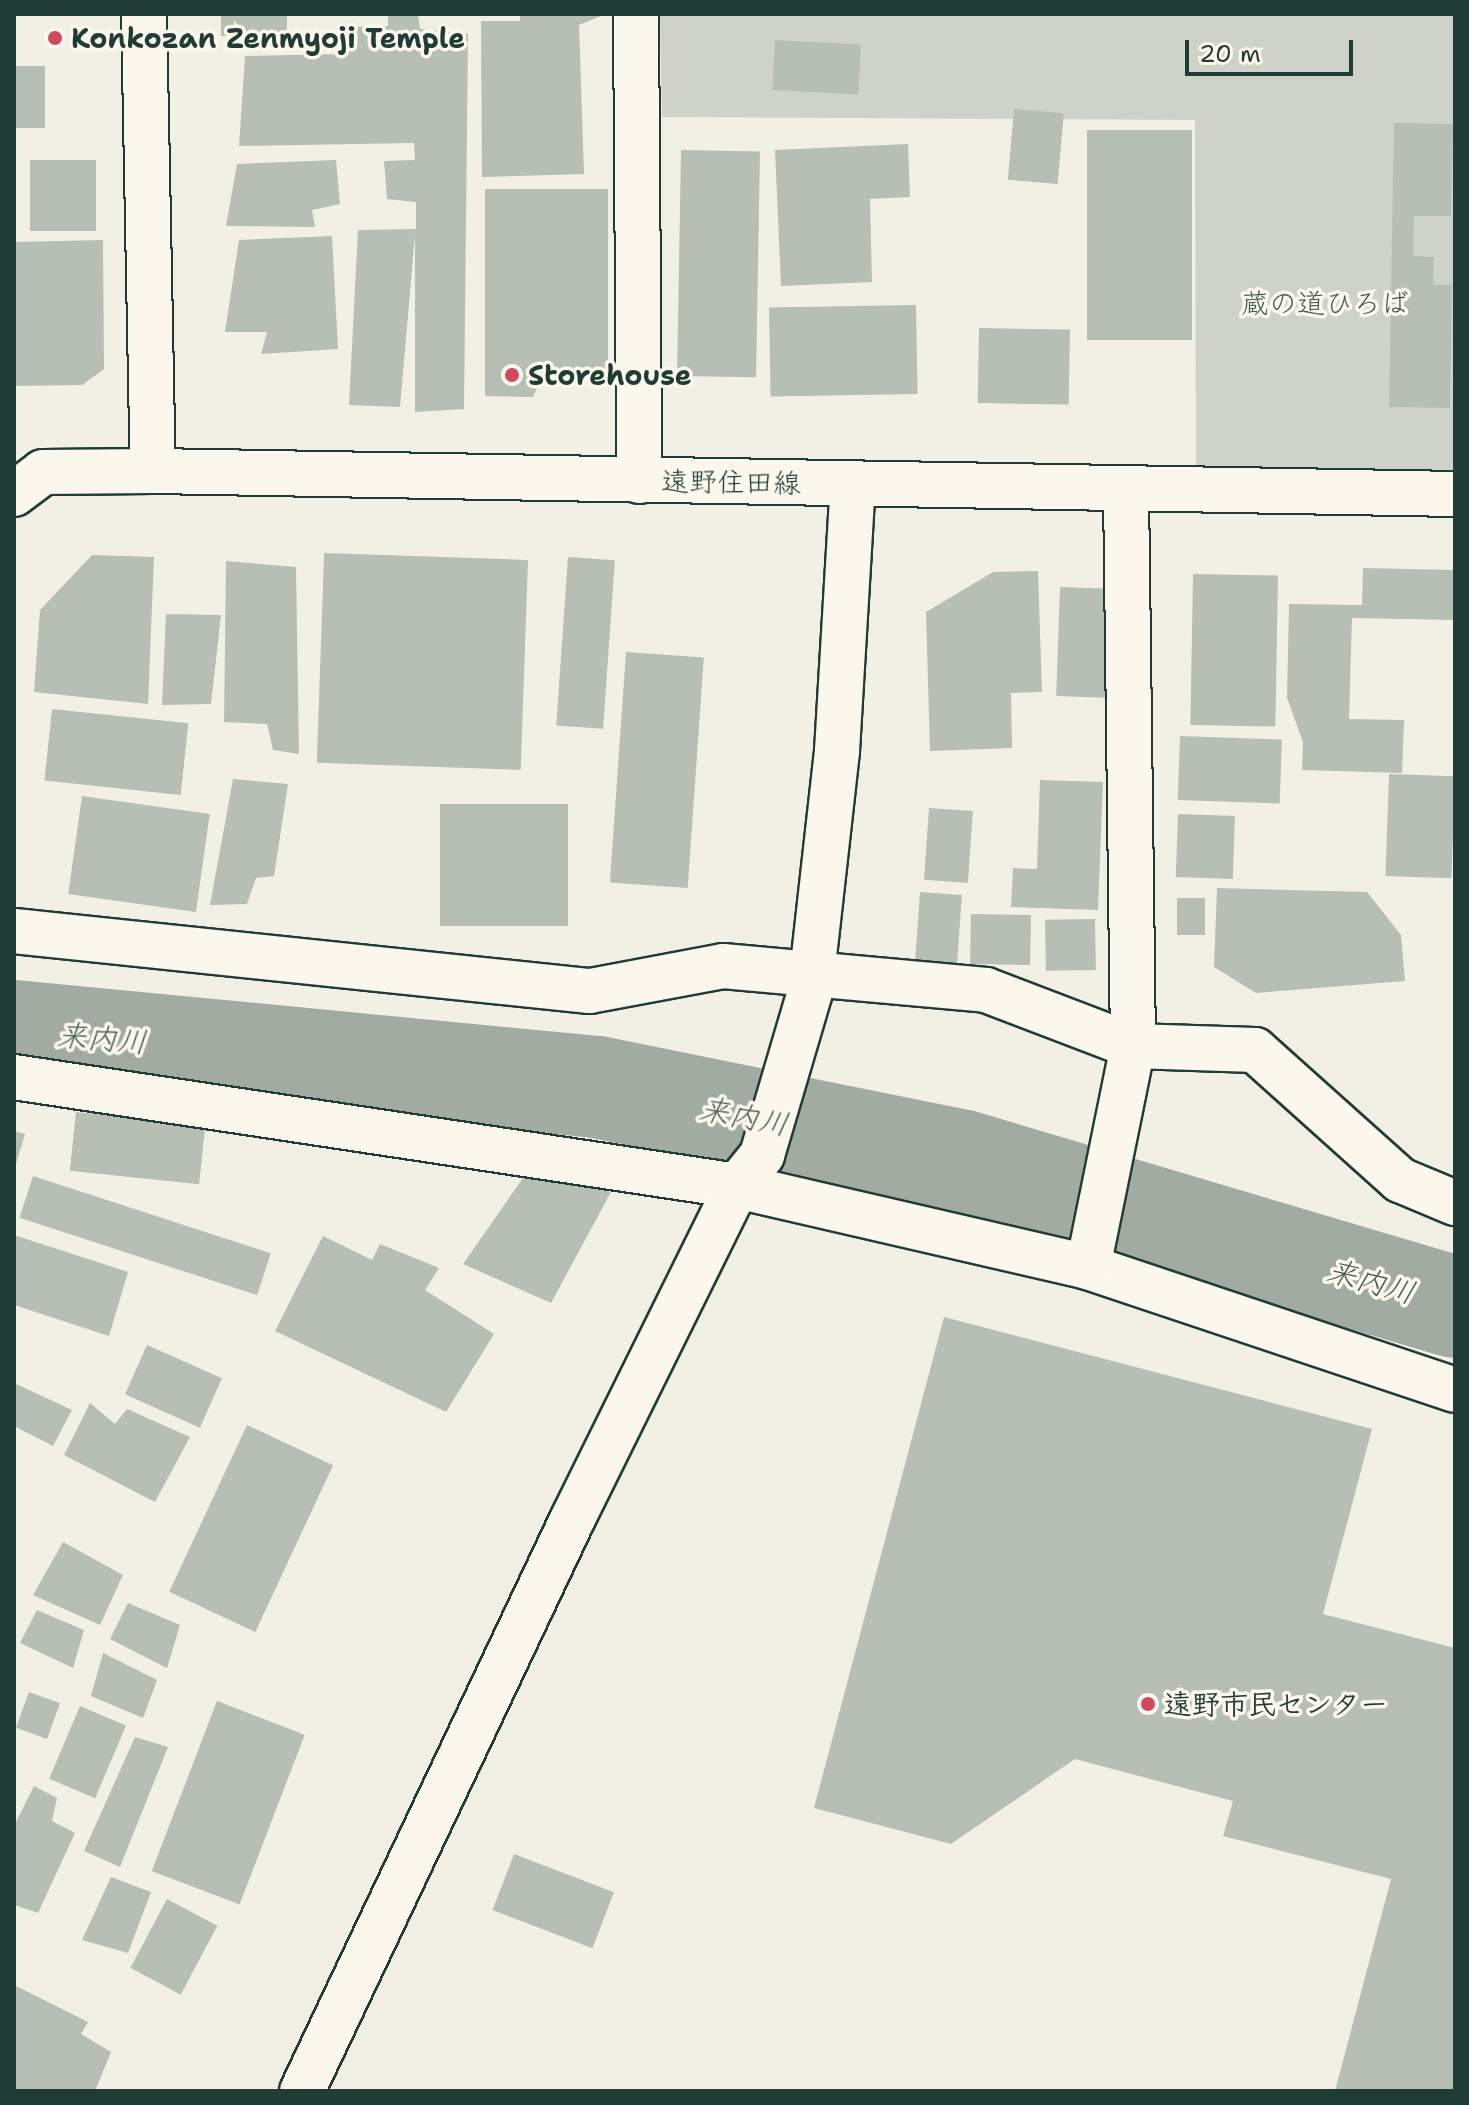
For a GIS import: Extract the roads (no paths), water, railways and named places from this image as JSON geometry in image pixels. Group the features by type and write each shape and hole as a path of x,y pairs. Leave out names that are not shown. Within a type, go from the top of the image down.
{"street":[{"path":"144,14 153,471"},
{"path":"636,14 639,481"},
{"name":"遠野住田線","path":"14,494 43,472 153,471 1455,494"},
{"path":"302,2091 426,1823 749,1170 810,982 837,751 853,484"},
{"path":"1088,1267 1133,1046 1126,488"},
{"path":"14,931 590,991 723,966 810,982 986,990 1133,1046 1255,1050 1400,1180 1455,1203"},
{"path":"14,1077 749,1170 1088,1267 1455,1390"}],"waterway":[{"name":"来内川","path":"14,1031 597,1087 963,1161 1455,1307"}],"place":[{"name":"Konkozan Zenmyoji Temple","path":"55,38"},
{"name":"Storehouse","path":"512,375"},
{"name":"遠野市民センター","path":"1148,1704"}],"park label":[{"name":"蔵の道ひろば","path":"1325,303"}]}
